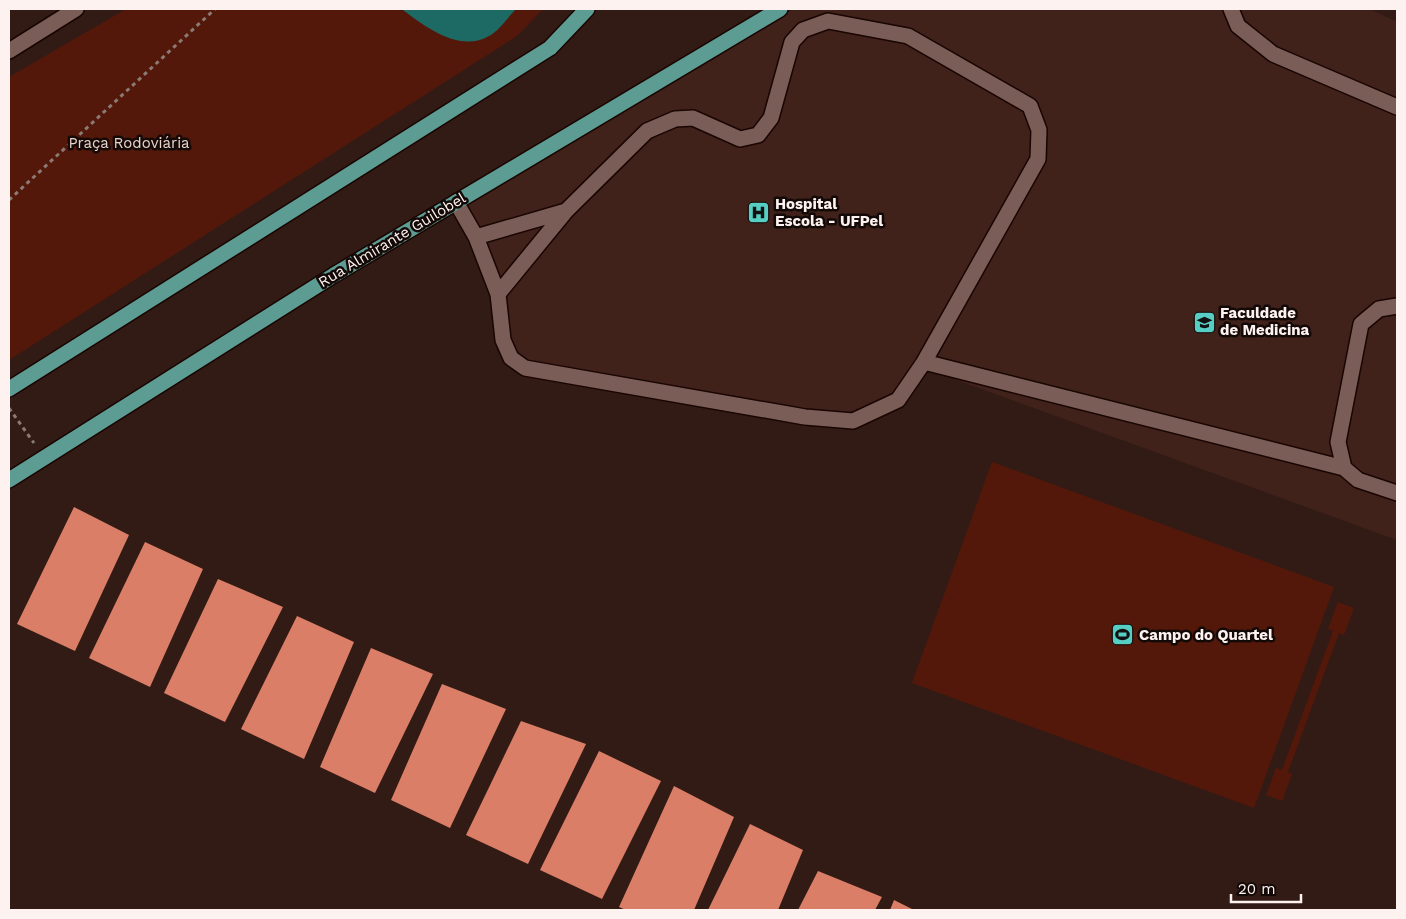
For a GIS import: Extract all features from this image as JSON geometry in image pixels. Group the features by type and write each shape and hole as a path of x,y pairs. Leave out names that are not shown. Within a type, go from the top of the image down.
{"main road":[{"path":"9,389 550,48 587,9"},
{"name":"Rua Almirante Guilobel","path":"9,480 334,275 780,9"}],"lane":[{"path":"9,50 76,9"},
{"path":"1231,9 1238,26 1273,54 1397,107"},
{"path":"456,202 476,237 498,294 503,340 511,358 525,368 805,417 853,421 898,400 924,362 1038,159 1039,130 1030,106 908,36 828,21 803,30 792,42 771,118 758,135 740,140 693,118 675,119 647,131 566,211 498,294"},
{"path":"476,237 566,211"},
{"path":"1344,468 1338,442 1362,324 1379,309 1397,306"},
{"path":"924,362 1344,468 1358,480 1397,493"}],"path":[{"path":"9,200 215,9"},
{"path":"9,408 39,450"}],"shaded area":[{"path":"793,9 1370,9 1397,22 1397,540 921,367 898,400 853,421 805,417 511,358 498,294 460,209"}],"green space":[{"name":"Praça Rodoviária","path":"126,9 543,9 517,36 9,360 9,77"},
{"name":"Campo do Quartel","path":"992,462 1334,587 1254,808 912,683"},
{"path":"1338,602 1354,608 1344,635 1339,633 1288,772 1292,774 1282,801 1266,795 1276,768 1282,770 1333,631 1328,629"}],"water":[{"path":"402,9 516,9 493,34 478,40 466,41 443,36"}],"building":[{"path":"74,507 129,535 75,651 17,624"},
{"path":"145,542 203,569 150,687 89,658"},
{"path":"218,579 283,607 225,722 164,693"},
{"path":"297,616 354,642 304,759 241,729"},
{"path":"371,648 433,674 375,793 320,767"},
{"path":"442,684 506,709 450,828 391,800"},
{"path":"521,721 586,744 528,864 466,835"},
{"path":"599,751 661,781 602,899 540,870"},
{"path":"674,786 734,817 694,910 626,910 619,907"},
{"path":"750,824 803,850 778,910 708,910"},
{"path":"818,871 882,897 875,910 798,910"},
{"path":"894,900 914,910 890,910"}],"place":[{"name":"Hospital Escola - UFPel","path":"759,213"},
{"name":"Faculdade de Medicina","path":"1204,322"},
{"name":"Campo do Quartel","path":"1123,635"}]}
